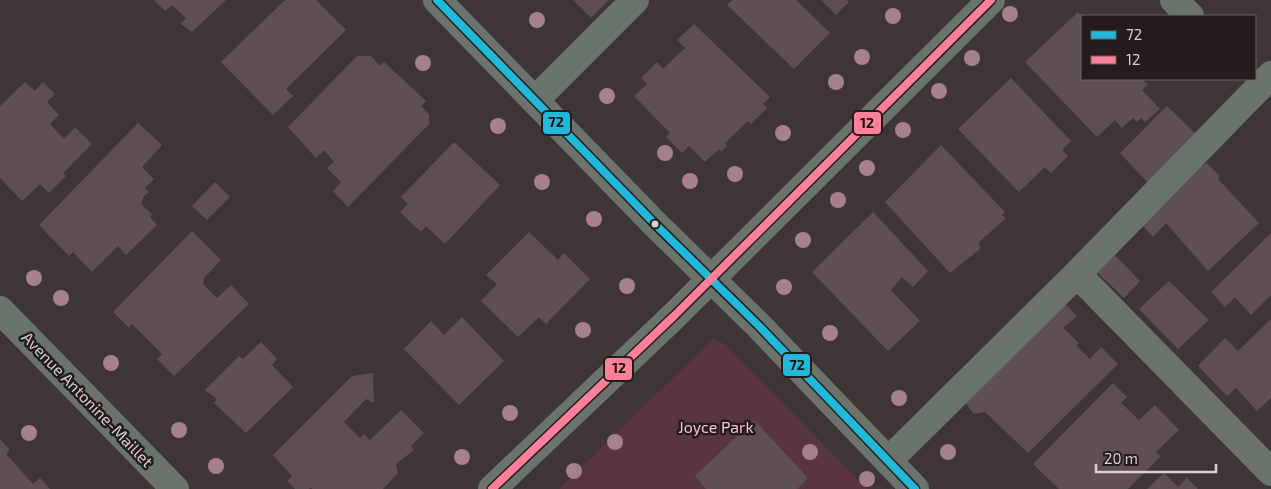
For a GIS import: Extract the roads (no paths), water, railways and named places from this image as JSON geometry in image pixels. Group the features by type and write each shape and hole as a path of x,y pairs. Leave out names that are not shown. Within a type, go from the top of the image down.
{"street":[{"path":"438,0 648,218 759,326 915,489"},
{"path":"535,100 635,0"},
{"path":"492,489 668,321 991,0"},
{"path":"1174,0 1189,15"},
{"path":"888,461 1077,274 1263,85"},
{"path":"1077,274 1271,472"},
{"name":"Avenue Antonine-Maillet","path":"0,310 175,489"}],"park label":[{"name":"Joyce Park","path":"716,426"}]}
